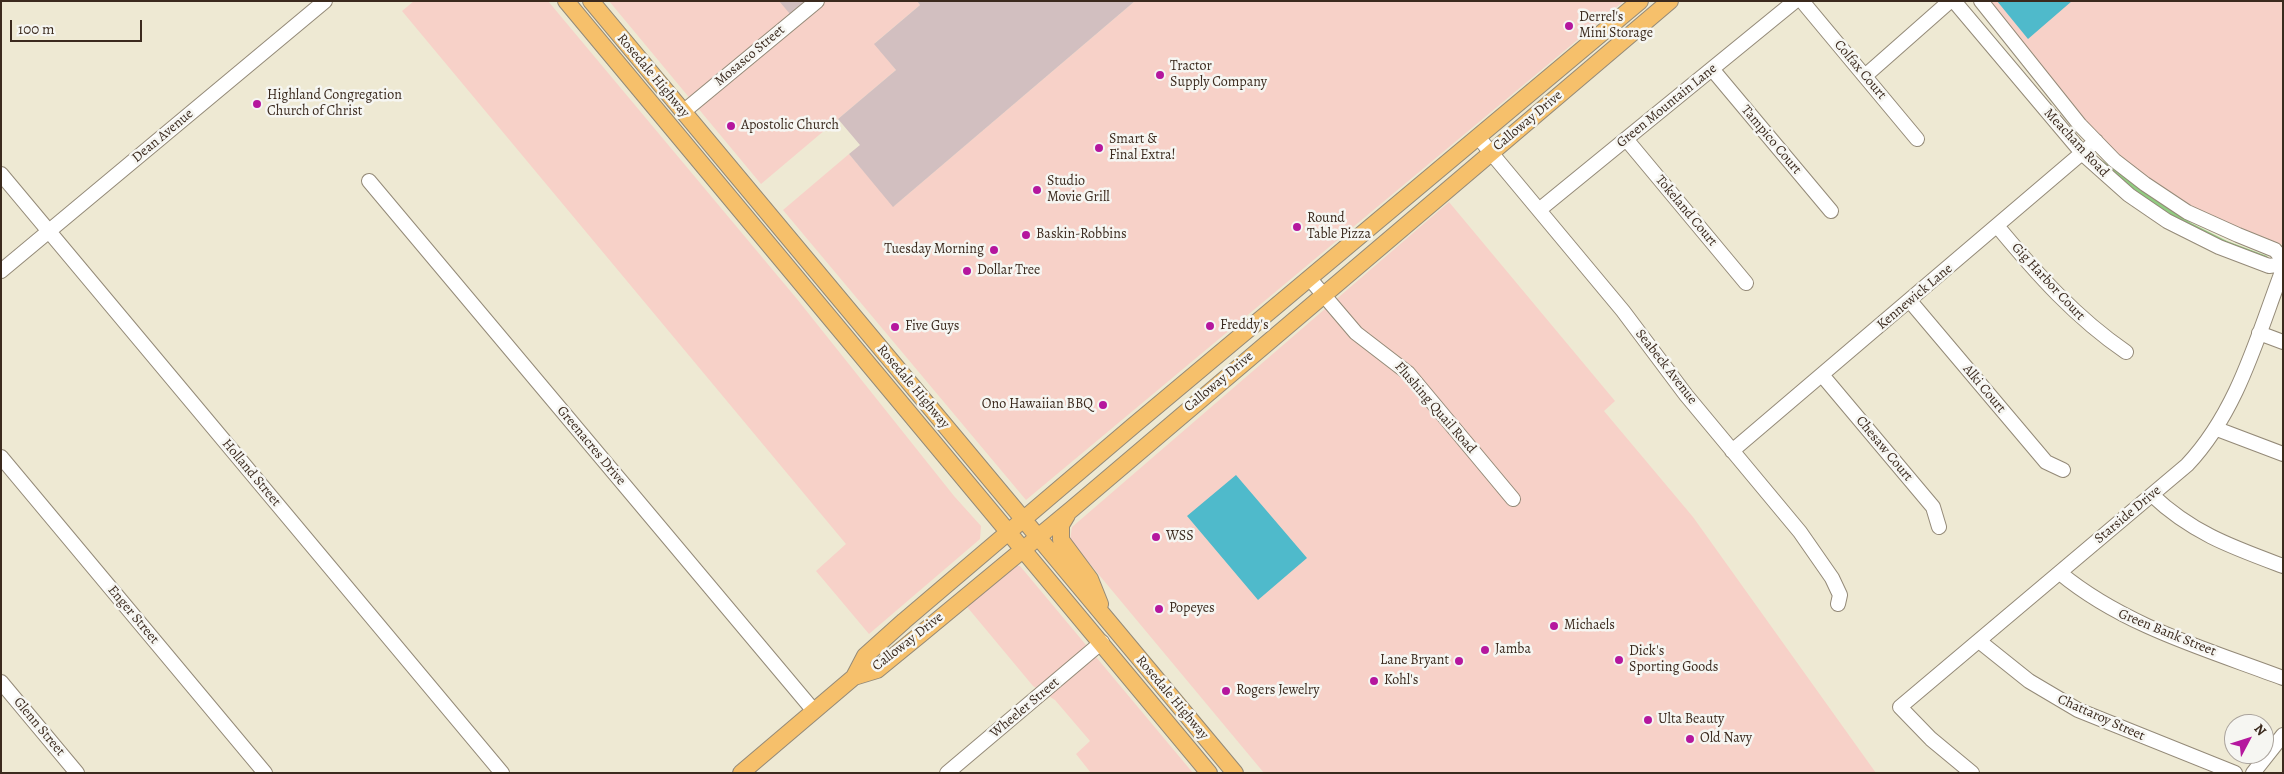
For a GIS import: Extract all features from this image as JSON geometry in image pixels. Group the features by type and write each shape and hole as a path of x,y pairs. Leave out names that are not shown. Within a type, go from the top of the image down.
{"main road":[{"name":"Rosedale Highway","path":"566,1 1102,642 1209,773"},
{"name":"Rosedale Highway","path":"591,1 1235,773"},
{"name":"Calloway Drive","path":"741,773 854,677 865,656 1009,531 1640,1"},
{"path":"1633,32 1648,9 1656,1"},
{"name":"Calloway Drive","path":"854,677 877,670 1024,549 1322,294 1670,1"},
{"path":"1572,84 1585,61 1623,26 1623,16"},
{"path":"678,136 725,177 797,262 804,267 813,268"},
{"path":"801,282 810,280 815,283 850,324 874,341"},
{"path":"1188,408 1192,394 1197,386 1233,358 1249,330"},
{"path":"1072,509 1061,525 1060,540 1090,579 1101,605 1116,629"}],"street":[{"name":"Dean Avenue","path":"1,270 325,1"},
{"name":"Mosasco Street","path":"683,112 817,1"},
{"name":"Green Mountain Lane","path":"1539,210 1795,1"},
{"name":"Colfax Court","path":"1802,1 1917,139"},
{"path":"1864,76 1950,1"},
{"name":"Meacham Road","path":"1954,1 2082,154 2129,196 2168,221 2219,247 2269,266 2283,262 2275,250 2208,223 2168,200 2114,160 2056,96 1981,1"},
{"name":"Tampico Court","path":"1712,69 1831,211"},
{"name":"Seabeck Avenue","path":"1478,137 1623,311 1732,451 1816,554 1840,595 1838,604"},
{"name":"Tokeland Court","path":"1626,139 1746,283"},
{"name":"Kennewick Lane","path":"1732,451 1998,227 2096,141"},
{"name":"Holland Street","path":"1,174 502,773"},
{"name":"Greenacres Drive","path":"368,181 814,711"},
{"name":"Gig Harbor Court","path":"1998,227 2082,320 2126,352"},
{"name":"Starside Drive","path":"1972,773 1931,740 1900,707 2187,465 2217,429 2235,395 2283,269"},
{"name":"Flushing Quail Road","path":"1310,279 1356,333 1408,373 1513,499"},
{"name":"Alki Court","path":"1910,301 2046,462 2063,470"},
{"path":"2258,333 2283,342"},
{"name":"Chesaw Court","path":"1822,375 1933,508 1939,527"},
{"path":"2217,429 2283,454"},
{"name":"Enger Street","path":"1,457 265,773"},
{"path":"2152,495 2167,509 2202,533 2283,566"},
{"name":"Green Bank Street","path":"2060,573 2094,599 2140,624 2283,678"},
{"name":"Chattaroy Street","path":"1979,641 2029,681 2078,710 2235,773"},
{"name":"Wheeler Street","path":"947,773 1102,642"},
{"name":"Glenn Street","path":"1,682 77,773"},
{"path":"2252,773 2283,735"}],"shaded area":[{"path":"414,1 548,1 797,299 954,496 981,526 980,539 869,634 816,571 846,544 402,11"},
{"path":"609,1 917,1 920,5 875,43 896,70 761,184"},
{"path":"779,1 819,1 796,21"},
{"path":"917,1 1135,1 893,207 849,154 860,145 838,119 896,70 874,44 920,5"},
{"path":"1135,1 1624,1 1026,500 783,210 849,154 894,206"},
{"path":"1989,1 2283,1 2283,245 2215,218 2167,194 2101,139"},
{"path":"1449,202 1615,401 1604,411 1693,517 1876,773 1264,773 1070,540 1072,527"},
{"path":"1007,564 1020,566 1193,773 1091,773 1076,754 1090,741 1055,700 1033,686 963,602"}],"green space":[{"path":"2100,159 2191,223 2227,241 2267,256 2269,260 2255,257 2150,206 2102,168"}],"water":[{"path":"1997,1 2072,1 2028,39"},
{"path":"1236,475 1307,558 1258,600 1187,516"}],"place":[{"name":"Derrel's Mini Storage","path":"1569,26"},
{"name":"Tractor Supply Company","path":"1160,75"},
{"name":"Highland Congregation Church of Christ","path":"257,104"},
{"name":"Apostolic Church","path":"731,126"},
{"name":"Smart & Final Extra!","path":"1099,148"},
{"name":"Studio Movie Grill","path":"1037,190"},
{"name":"Round Table Pizza","path":"1297,227"},
{"name":"Baskin-Robbins","path":"1026,235"},
{"name":"Tuesday Morning","path":"994,250"},
{"name":"Dollar Tree","path":"967,271"},
{"name":"Freddy's","path":"1210,326"},
{"name":"Five Guys","path":"895,327"},
{"name":"Ono Hawaiian BBQ","path":"1103,405"},
{"name":"WSS","path":"1156,537"},
{"name":"Popeyes","path":"1159,609"},
{"name":"Michaels","path":"1554,626"},
{"name":"Jamba","path":"1485,650"},
{"name":"Dick's Sporting Goods","path":"1619,660"},
{"name":"Lane Bryant","path":"1459,661"},
{"name":"Kohl's","path":"1374,681"},
{"name":"Rogers Jewelry","path":"1226,691"},
{"name":"Ulta Beauty","path":"1648,720"},
{"name":"Old Navy","path":"1690,739"}]}
